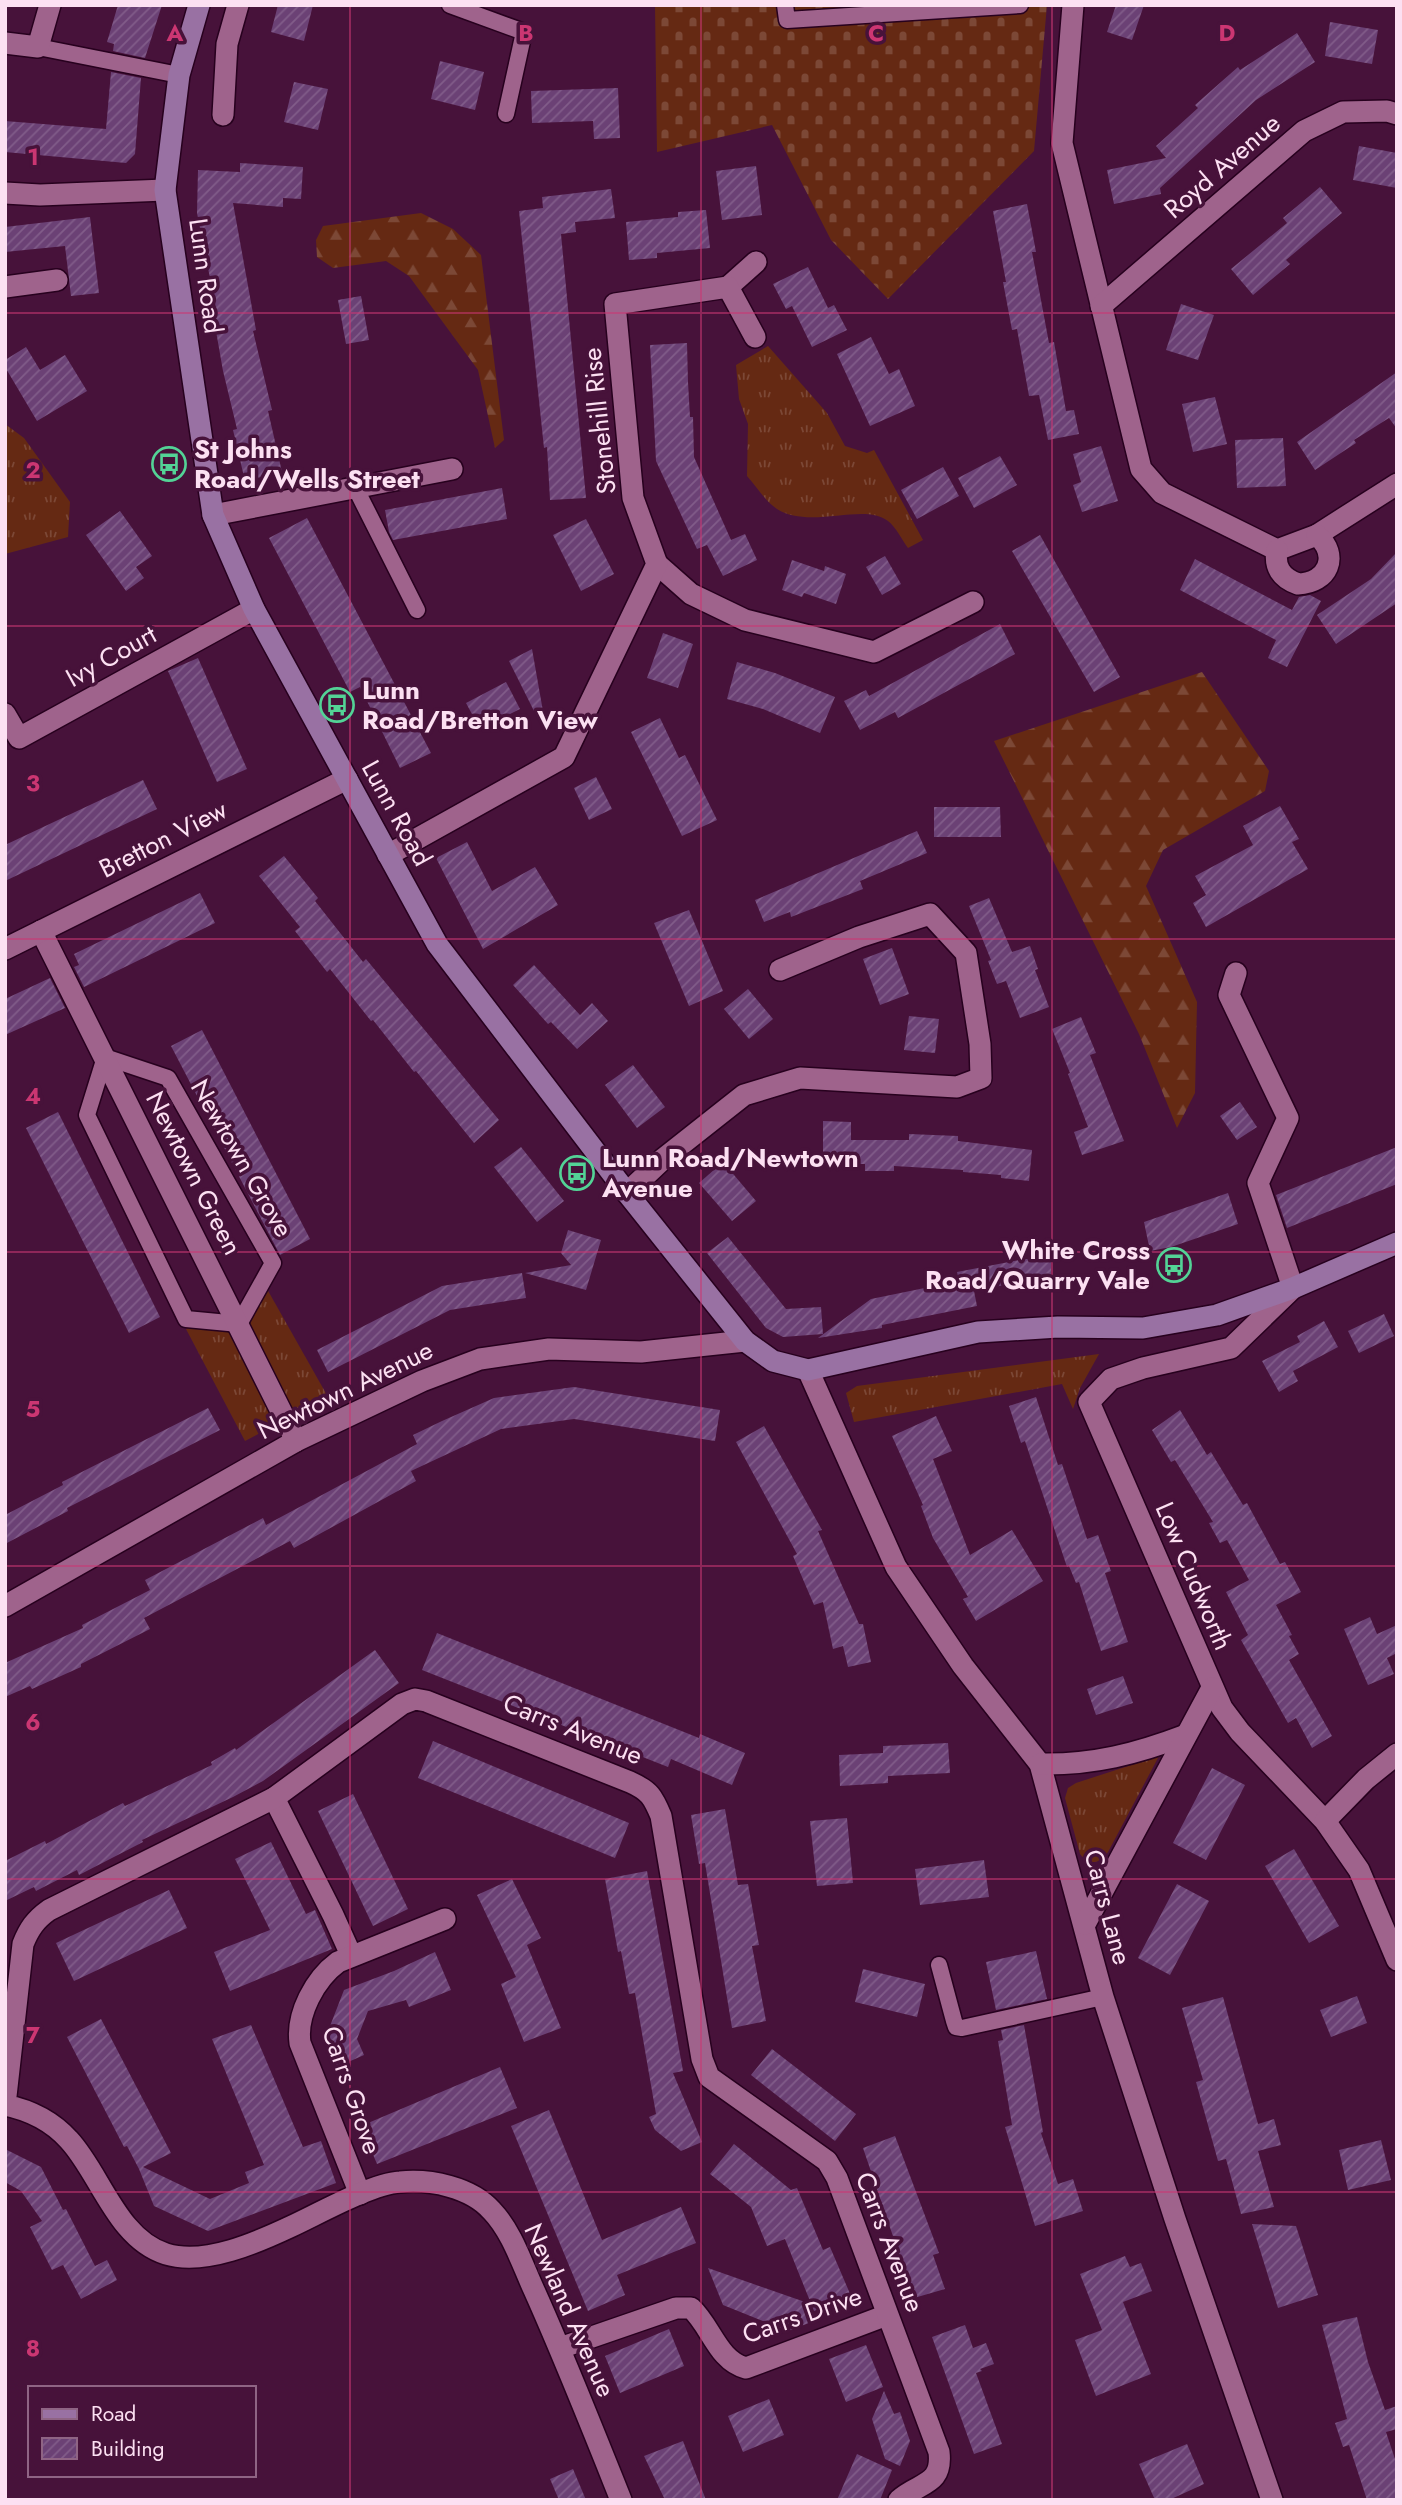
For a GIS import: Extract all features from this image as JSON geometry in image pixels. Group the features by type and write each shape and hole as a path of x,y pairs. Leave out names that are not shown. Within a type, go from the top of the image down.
{"street":[{"path":"5,43 38,47 50,5"},
{"name":"Lunn Road","path":"199,5 179,75 165,190 213,514 254,609 437,944 626,1193 745,1341 774,1361 807,1370"},
{"path":"223,116 227,44 238,5"},
{"path":"1073,5 1062,143 1141,470 1162,493 1277,550 1317,535 1397,484"},
{"name":"Royd Avenue","path":"1101,306 1304,131 1343,112 1387,111 1397,114"},
{"path":"5,193 40,195 165,190"},
{"path":"755,337 728,287 756,262"},
{"path":"5,287 57,280"},
{"name":"Stonehill Rise","path":"657,564 633,498 615,304 728,287"},
{"path":"213,514 452,470"},
{"path":"1277,550 1275,559 1282,575 1298,584 1307,584 1323,575 1329,559 1324,541 1317,535"},
{"path":"388,855 564,757 657,564 691,594 745,620 874,652 973,602"},
{"name":"Ivy Court","path":"5,714 19,738 254,609"},
{"name":"Bretton View","path":"5,949 346,779"},
{"path":"626,1193 663,1159 744,1095 800,1078 957,1087 981,1078 980,1044 966,953 930,914 859,937 780,970"},
{"name":"Newtown Green","path":"41,931 296,1441"},
{"path":"1236,973 1229,995 1288,1118 1258,1183 1293,1288"},
{"path":"807,1370 978,1332 1058,1327 1143,1328 1217,1315 1293,1288 1397,1243"},
{"name":"Low Cudworth","path":"1293,1288 1231,1348 1143,1368 1111,1379 1089,1402 1222,1708 1241,1732 1325,1821 1359,1870 1397,1961"},
{"name":"Newtown Avenue","path":"5,1606 296,1441 422,1381 480,1359 549,1349 641,1352 745,1341"},
{"name":"Carrs Lane","path":"807,1370 896,1567 963,1666 1040,1764 1103,1997 1175,2219 1272,2500"},
{"path":"1085,1924 1212,1688"},
{"name":"Carrs Avenue","path":"5,2105 23,1944 37,1919 49,1910 274,1798 402,1704 415,1699 426,1701 646,1789 661,1816 702,2059 709,2077 827,2161 837,2178 939,2452 941,2465 935,2479 899,2500"},
{"path":"1040,1764 1073,1765 1109,1759 1155,1747 1186,1735"},
{"path":"1325,1821 1366,1779 1397,1754"},
{"path":"274,1798 351,1955"},
{"name":"Carrs Grove","path":"360,2194 300,2043 298,2030 305,2006 330,1968 351,1955 445,1919"},
{"name":"Newland Avenue","path":"5,2105 17,2107 44,2119 70,2140 117,2214 145,2244 167,2255 220,2255 360,2194 398,2182 434,2183 474,2195 492,2210 504,2227 559,2348 621,2500"},
{"name":"Carrs Drive","path":"559,2348 676,2308 691,2308 700,2316 727,2358 746,2368 887,2315"}],"lane":[{"path":"450,5 524,32 506,114"},
{"path":"785,5 787,20 1020,5"},
{"path":"38,47 179,75"},
{"path":"355,487 417,610"},
{"path":"105,1057 87,1115 186,1319 239,1324"},
{"name":"Newtown Grove","path":"105,1057 168,1078 273,1263 239,1324"},
{"path":"939,1965 956,2027 962,2028 1103,1997"}],"green space":[{"path":"655,5 1047,5 1034,151 888,299 831,240 772,125 657,152"},
{"path":"421,213 453,229 481,255 504,440 495,448 478,370 409,276 386,261 333,268 317,257 316,240 323,226"},
{"path":"768,346 827,413 845,446 867,453 874,450 923,540 908,548 891,524 878,516 790,515 773,506 747,476 748,424 739,399 736,365"},
{"path":"5,424 24,438 70,502 68,537 5,554"},
{"path":"1202,672 1269,771 1265,791 1163,850 1146,886 1197,1002 1195,1093 1177,1128 1139,1034 994,741"},
{"path":"267,1289 328,1397 245,1441 186,1329"},
{"path":"1099,1354 1080,1388 1073,1409 1062,1384 854,1422 846,1393 857,1386"},
{"path":"1159,1756 1108,1852 1098,1861 1087,1860 1080,1854 1065,1798 1068,1788"}],"building":[{"path":"118,5 162,5 145,58 113,51 114,44 107,42"},
{"path":"278,5 313,5 304,41 271,32"},
{"path":"1116,5 1144,5 1132,40 1107,32"},
{"path":"1330,22 1378,30 1372,64 1325,56"},
{"path":"1297,33 1315,62 1256,100 1160,188 1161,194 1114,204 1107,170 1166,158 1156,146 1198,108 1195,105 1238,67 1240,70"},
{"path":"440,61 484,72 475,110 431,99"},
{"path":"111,72 141,78 135,154 126,163 5,152 5,121 106,129"},
{"path":"294,82 328,89 318,130 284,122"},
{"path":"618,88 620,138 594,139 593,121 532,123 531,91"},
{"path":"1359,146 1397,153 1397,188 1353,180"},
{"path":"240,163 303,167 301,199 283,198 283,207 233,203 256,330 253,331 272,410 268,411 282,472 245,481 233,430 237,429 223,371 213,314 217,313 197,213 198,170 240,172"},
{"path":"756,166 762,215 722,220 716,171"},
{"path":"1320,187 1342,213 1286,260 1290,264 1253,295 1231,269 1287,223 1283,218"},
{"path":"611,189 615,218 575,222 576,232 561,234 586,498 550,500 547,447 544,448 519,211 543,208 542,197"},
{"path":"1027,204 1036,252 1032,252 1049,343 1054,342 1066,411 1074,410 1079,434 1048,440 1039,395 1029,396 1017,329 1012,330 993,211"},
{"path":"706,210 710,248 657,253 657,258 629,260 626,222 678,217 678,212"},
{"path":"90,217 99,293 71,296 65,246 5,252 5,227"},
{"path":"808,267 828,308 834,305 847,330 812,347 792,306 786,309 773,284"},
{"path":"361,296 369,340 346,344 338,300"},
{"path":"1181,304 1214,315 1198,360 1166,350"},
{"path":"871,337 889,374 899,369 915,406 870,426 837,354"},
{"path":"687,343 694,457 731,540 745,534 757,560 723,576 707,545 697,549 656,461 650,345"},
{"path":"26,347 40,370 65,355 87,391 37,421 5,367 5,360"},
{"path":"1397,372 1397,429 1389,418 1354,440 1356,443 1315,470 1297,442"},
{"path":"1215,397 1227,444 1193,452 1182,404"},
{"path":"1283,438 1286,486 1237,488 1235,440"},
{"path":"1101,446 1118,501 1082,512 1073,485 1081,482 1073,454"},
{"path":"1000,456 1017,485 974,508 958,478"},
{"path":"943,467 959,496 917,519 901,490"},
{"path":"502,488 507,519 393,540 389,532 385,510"},
{"path":"120,511 152,556 136,567 144,578 126,591 86,535"},
{"path":"307,518 431,753 400,768 360,687 350,692 269,538"},
{"path":"586,519 614,574 581,591 553,535"},
{"path":"1040,535 1120,677 1094,692 1012,551"},
{"path":"1397,552 1397,603 1336,644 1317,615 1371,579"},
{"path":"885,556 901,584 882,595 866,567"},
{"path":"1195,559 1292,610 1299,597 1310,595 1321,601 1287,667 1268,658 1276,640 1180,590"},
{"path":"792,560 824,571 825,566 846,574 836,604 804,593 802,597 782,590"},
{"path":"1000,624 1015,654 898,718 895,712 860,730 844,701 866,690 869,696"},
{"path":"663,633 693,644 678,688 647,678"},
{"path":"532,649 544,717 538,719 509,661"},
{"path":"198,658 247,769 217,782 168,671"},
{"path":"737,662 775,673 835,697 820,733 763,709 727,699"},
{"path":"506,682 520,709 480,729 466,703"},
{"path":"660,718 679,758 685,755 717,820 682,836 631,732"},
{"path":"596,777 612,809 589,820 574,788"},
{"path":"143,780 157,809 5,881 5,845"},
{"path":"1280,806 1299,839 1292,842 1308,869 1206,927 1193,903 1206,895 1195,876 1253,845 1243,826"},
{"path":"934,807 1000,807 1001,837 934,837"},
{"path":"917,831 927,853 860,881 863,889 791,917 790,912 764,922 755,900"},
{"path":"467,842 492,891 535,867 558,905 483,949 436,858"},
{"path":"284,856 318,898 315,901 363,962 366,959 499,1120 474,1143 330,969 327,972 295,931 300,927 259,876"},
{"path":"200,893 215,923 84,987 74,967 79,965 74,954"},
{"path":"989,898 1012,952 1030,946 1038,969 1035,970 1049,1007 1020,1018 1006,981 997,984 988,961 991,960 969,906"},
{"path":"689,910 723,991 689,1006 654,923"},
{"path":"892,948 909,994 880,1005 863,959"},
{"path":"534,965 580,1015 592,1003 608,1021 577,1049 551,1022 548,1024 513,985"},
{"path":"50,978 65,1008 5,1035 5,999"},
{"path":"748,989 773,1019 749,1039 724,1009"},
{"path":"909,1016 939,1019 935,1053 904,1050"},
{"path":"1081,1017 1096,1053 1090,1055 1124,1141 1082,1155 1074,1132 1088,1127 1052,1029"},
{"path":"202,1030 310,1239 280,1255 171,1046"},
{"path":"633,1065 665,1107 637,1128 605,1085"},
{"path":"1240,1102 1257,1127 1237,1140 1220,1116"},
{"path":"58,1112 160,1317 129,1333 26,1128"},
{"path":"823,1121 851,1122 851,1140 909,1140 909,1134 958,1136 958,1141 1032,1150 1029,1181 963,1170 894,1166 894,1171 865,1171 865,1164 823,1164"},
{"path":"521,1147 564,1201 537,1222 494,1167"},
{"path":"1397,1147 1397,1184 1287,1228 1276,1195"},
{"path":"723,1162 756,1201 732,1221 699,1183"},
{"path":"1228,1193 1238,1224 1171,1247 1150,1251 1144,1222"},
{"path":"568,1230 601,1240 586,1290 525,1273 571,1265 561,1253"},
{"path":"728,1237 786,1309 821,1307 823,1334 783,1337 766,1328 707,1253"},
{"path":"1024,1259 1051,1259 1051,1283 1015,1283 974,1291 977,1306 882,1325 882,1328 818,1338 871,1299 959,1281 957,1272"},
{"path":"522,1273 526,1298 450,1310 328,1372 317,1350 442,1286"},
{"path":"1384,1314 1394,1336 1359,1353 1348,1331"},
{"path":"1324,1321 1338,1347 1293,1371 1298,1381 1279,1392 1262,1361 1300,1342 1297,1336"},
{"path":"574,1387 720,1410 715,1441 574,1419 501,1429 411,1471 416,1481 294,1548 290,1541 144,1618 150,1629 81,1664 81,1667 32,1689 30,1686 5,1697 5,1663 83,1628 82,1625 150,1590 145,1580 263,1518 266,1525 417,1444 413,1435 442,1421 494,1398"},
{"path":"1036,1397 1058,1465 1062,1464 1087,1539 1098,1535 1111,1571 1105,1573 1128,1642 1101,1651 1079,1582 1076,1583 1069,1566 1067,1567 1025,1441 1021,1443 1009,1406"},
{"path":"208,1408 220,1430 67,1508 68,1511 5,1544 5,1515 63,1485 62,1482"},
{"path":"1180,1410 1207,1455 1211,1452 1243,1505 1247,1503 1280,1564 1285,1562 1301,1592 1276,1605 1299,1654 1289,1660 1332,1736 1312,1748 1296,1718 1288,1723 1241,1640 1248,1635 1226,1592 1249,1580 1227,1540 1220,1543 1209,1523 1213,1522 1175,1460 1171,1462 1152,1430"},
{"path":"936,1416 952,1451 933,1459 970,1555 1012,1530 1043,1581 976,1621 963,1599 968,1597 933,1538 921,1506 923,1505 892,1436"},
{"path":"764,1426 822,1530 818,1531 859,1624 863,1624 871,1662 848,1667 843,1646 833,1649 823,1602 814,1605 793,1556 797,1554 736,1442"},
{"path":"1370,1617 1377,1634 1397,1625 1397,1653 1387,1658 1394,1674 1368,1685 1344,1629"},
{"path":"437,1633 699,1738 700,1734 745,1753 732,1785 671,1759 668,1767 422,1670"},
{"path":"375,1650 399,1683 263,1781 142,1840 143,1842 79,1875 77,1870 36,1891 34,1887 5,1901 5,1861 45,1841 46,1844 123,1803 125,1806 212,1765 211,1762 235,1748 236,1750"},
{"path":"1123,1676 1133,1703 1096,1715 1087,1689"},
{"path":"433,1741 629,1823 615,1858 418,1778"},
{"path":"948,1743 950,1773 888,1776 888,1783 840,1786 839,1755 883,1753 883,1746"},
{"path":"1212,1768 1245,1785 1206,1860 1173,1843"},
{"path":"353,1794 408,1909 373,1926 318,1811"},
{"path":"725,1809 738,1885 748,1884 759,1945 752,1946 766,2021 732,2028 705,1863 699,1864 691,1815"},
{"path":"847,1818 853,1883 817,1886 810,1821"},
{"path":"271,1842 306,1914 315,1910 332,1949 230,1991 214,1952 270,1930 235,1859"},
{"path":"1294,1849 1339,1926 1309,1943 1265,1866"},
{"path":"984,1860 989,1897 920,1905 915,1869"},
{"path":"647,1871 683,2071 673,2073 702,2142 681,2151 655,2130 649,2117 656,2114 635,1993 629,1994 621,1951 618,1952 605,1879"},
{"path":"512,1879 541,1938 527,1945 561,2028 524,2042 501,1984 516,1977 477,1895"},
{"path":"1177,1884 1209,1901 1170,1975 1138,1958"},
{"path":"169,1890 187,1928 74,1981 56,1943"},
{"path":"1036,1951 1047,1999 996,2010 986,1962"},
{"path":"435,1952 451,1990 409,2007 406,2000 368,2011 357,2039 364,2055 337,2067 325,2039 344,1990"},
{"path":"863,1969 925,1984 917,2017 855,2002"},
{"path":"1357,1996 1367,2023 1331,2037 1320,2010"},
{"path":"1223,1997 1258,2124 1274,2119 1281,2145 1258,2151 1274,2207 1241,2214 1226,2159 1218,2161 1196,2082 1203,2080 1182,2008"},
{"path":"101,2019 171,2153 143,2167 210,2199 249,2183 245,2172 264,2165 212,2039 251,2025 303,2147 321,2141 336,2183 208,2231 154,2206 139,2169 127,2146 124,2147 67,2037"},
{"path":"1024,2025 1043,2132 1041,2133 1058,2184 1073,2179 1083,2211 1035,2226 1005,2127 1012,2125 998,2041 1003,2040 1001,2030"},
{"path":"772,2049 856,2114 835,2141 751,2075"},
{"path":"500,2067 517,2108 377,2164 361,2126"},
{"path":"549,2110 602,2240 681,2207 696,2243 617,2275 625,2295 588,2311 511,2126"},
{"path":"895,2136 939,2253 933,2255 945,2289 914,2298 863,2148"},
{"path":"1381,2140 1391,2180 1348,2190 1339,2150"},
{"path":"734,2144 791,2190 797,2188 823,2250 830,2247 851,2296 814,2311 785,2239 767,2246 751,2207 710,2174"},
{"path":"5,2149 41,2167 95,2266 107,2260 117,2280 81,2299 63,2265 52,2270 30,2227 42,2221 21,2191 5,2182"},
{"path":"1252,2224 1296,2226 1318,2295 1278,2308"},
{"path":"1125,2256 1130,2267 1141,2263 1152,2291 1123,2302 1151,2374 1096,2396 1075,2340 1102,2330 1080,2274"},
{"path":"708,2268 805,2302 814,2321 788,2331 723,2305"},
{"path":"1357,2317 1368,2362 1385,2410 1397,2406 1397,2429 1386,2432 1397,2465 1397,2500 1367,2500 1349,2445 1343,2447 1335,2423 1347,2419 1322,2325"},
{"path":"965,2325 973,2348 986,2343 994,2364 976,2373 1002,2444 974,2454 932,2337"},
{"path":"669,2329 684,2366 620,2393 605,2356"},
{"path":"866,2345 883,2387 846,2402 829,2359"},
{"path":"884,2391 894,2414 900,2412 910,2441 900,2466 885,2459 872,2419"},
{"path":"769,2399 784,2435 743,2452 728,2416"},
{"path":"683,2441 706,2500 665,2500 644,2456"},
{"path":"1187,2444 1204,2484 1169,2500 1155,2500 1139,2464"},
{"path":"857,2454 892,2470 880,2500 837,2500"},
{"path":"573,2469 586,2500 559,2500 550,2479"}],"place":[{"name":"St Johns Road/Wells Street","path":"169,464"},
{"name":"Lunn Road/Bretton View","path":"337,705"},
{"name":"Lunn Road/Newtown Avenue","path":"577,1173"},
{"name":"White Cross Road/Quarry Vale","path":"1174,1265"}]}
